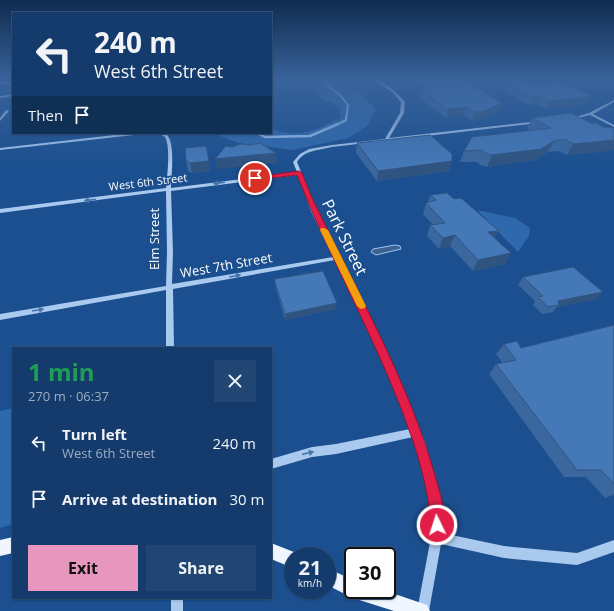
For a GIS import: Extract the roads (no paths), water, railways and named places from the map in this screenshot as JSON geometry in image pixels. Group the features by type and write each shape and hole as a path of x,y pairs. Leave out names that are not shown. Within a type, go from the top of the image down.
{"main road":[{"path":"0,548 12,545"},
{"path":"272,550 284,556"},
{"path":"384,599 422,611"}],"street":[{"path":"386,140 402,113 402,108"},
{"path":"563,120 590,114 602,108"},
{"path":"0,120 8,111"},
{"path":"590,114 614,126"},
{"path":"299,173 295,162 297,157 302,153 332,146 541,122"},
{"path":"0,149 134,134"},
{"name":"Elm Street","path":"163,134 168,141 170,347"},
{"name":"West 6th Street","path":"0,211 299,173"},
{"name":"Park Street","path":"299,173 314,210 385,357 420,442 435,500 438,537 422,611"},
{"name":"West 7th Street","path":"0,317 337,258"},
{"path":"272,464 312,452 336,449 416,432"},
{"path":"438,537 504,552 577,559 614,546"},
{"path":"177,599 177,611"}],"waterway":[{"path":"338,124 346,120 348,108"},
{"path":"259,134 265,137 310,136 338,124"}]}
